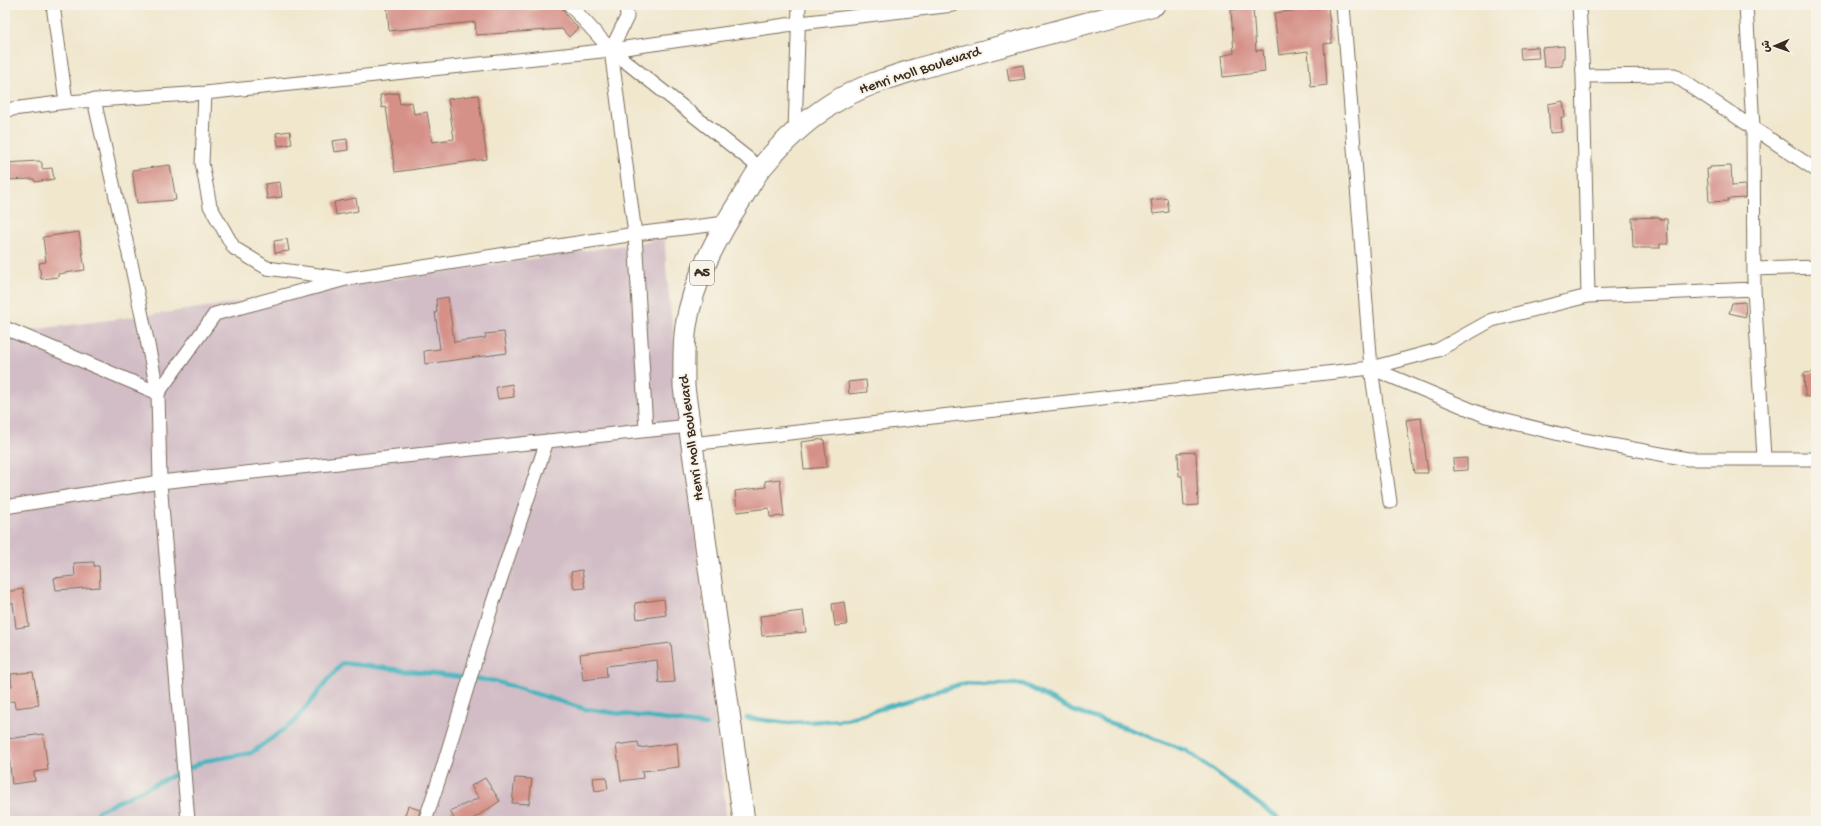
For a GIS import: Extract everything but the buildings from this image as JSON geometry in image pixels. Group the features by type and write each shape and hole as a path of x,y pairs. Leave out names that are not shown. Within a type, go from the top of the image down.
{"highway":[{"name":"Henri Moll Boulevard","path":"744,821 684,387 686,326 702,271 726,223 760,168 796,132 832,104 853,92 882,80 1041,34 1154,5"}],"street":[{"path":"53,5 66,102"},
{"path":"570,5 611,50 760,168"},
{"path":"626,5 627,17 611,50 635,234 646,430"},
{"path":"796,132 800,23 799,5"},
{"path":"5,110 66,102 205,93 611,50 800,23 953,5"},
{"path":"1344,5 1371,368 1390,502"},
{"path":"1579,5 1583,76 1588,296"},
{"path":"1746,5 1753,127 1754,290 1764,458"},
{"path":"1583,76 1674,75 1816,170"},
{"path":"205,93 202,163 210,206 234,248 267,268 346,279"},
{"path":"94,100 131,262 158,393 160,482 188,821"},
{"path":"158,393 215,314 346,279 635,234 726,223"},
{"path":"1754,269 1816,267"},
{"path":"5,507 160,482 646,430 690,435 1371,368 1438,350 1492,320 1588,296 1754,290"},
{"path":"5,328 158,393"},
{"path":"1371,368 1486,416 1584,440 1688,459 1816,459"},
{"path":"425,821 493,602 547,441"}],"shaded area":[{"path":"665,239 666,268 727,821 5,821 5,333 165,313"}],"waterway":[{"path":"93,821 98,811 204,761 251,753 293,723 342,663 495,681 585,709 706,725"},
{"path":"747,718 789,723 844,720 961,684 1023,684 1073,711 1126,728 1187,751 1282,821"}]}
